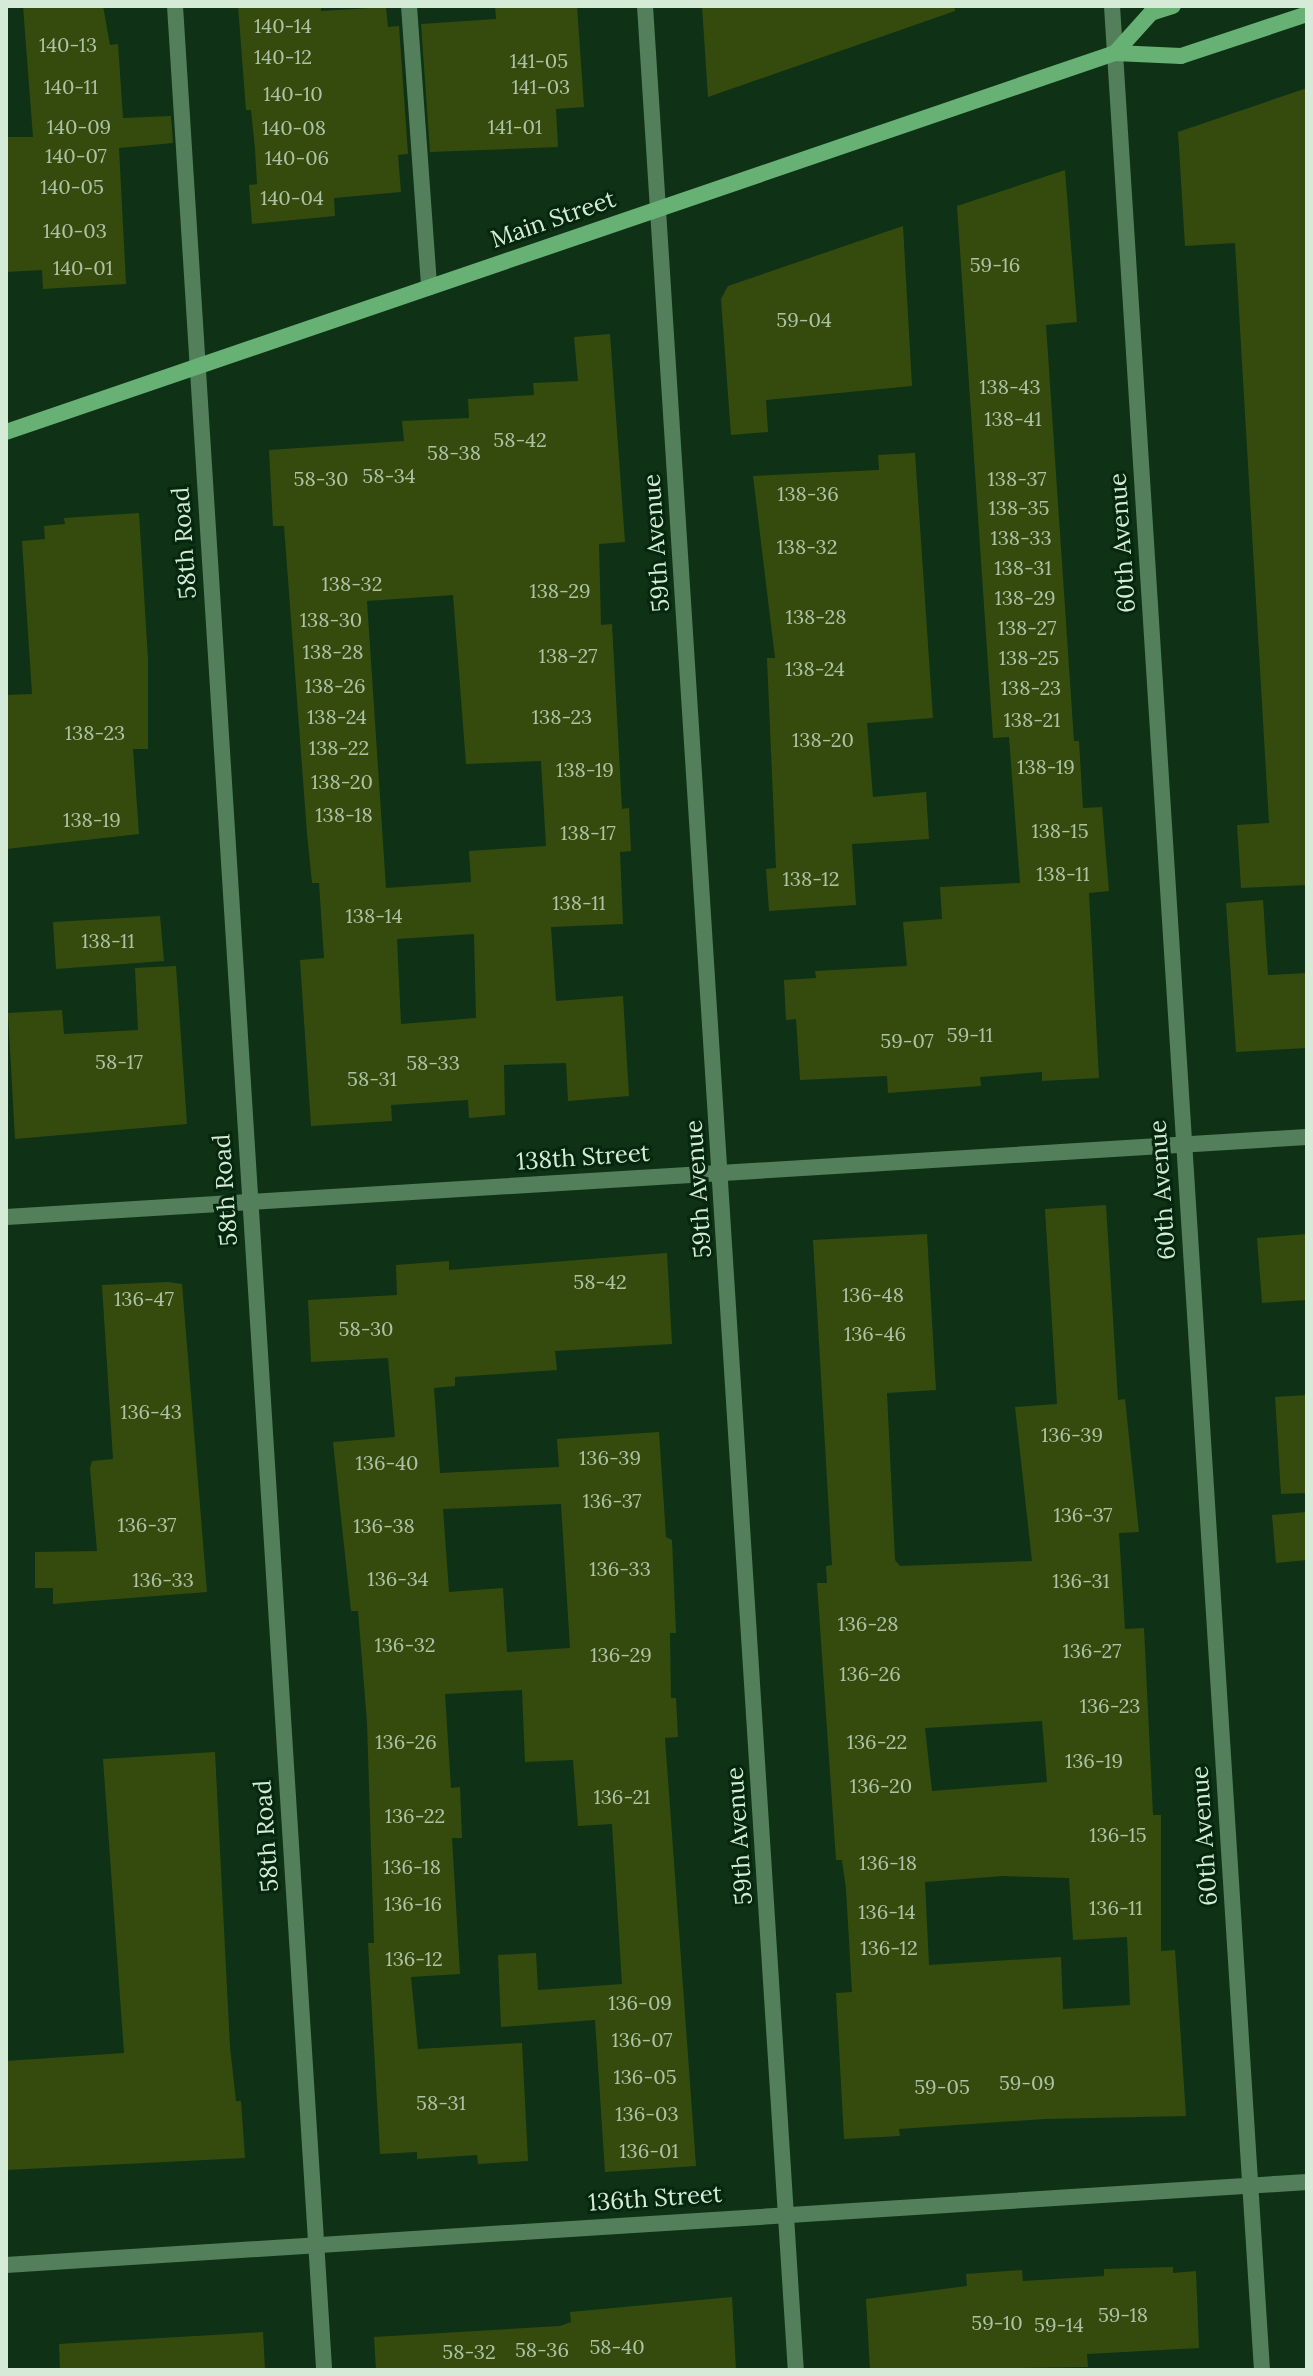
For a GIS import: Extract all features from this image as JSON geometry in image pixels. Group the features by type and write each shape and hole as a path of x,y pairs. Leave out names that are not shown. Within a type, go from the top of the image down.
{"main road":[{"name":"Main Street","path":"1115,53 1151,13 1173,6"},
{"name":"Main Street","path":"6,432 1115,53 1181,56 1307,14"}],"street":[{"name":"58th Road","path":"175,6 324,2370"},
{"path":"409,6 429,287"},
{"name":"59th Avenue","path":"645,6 796,2370"},
{"name":"60th Avenue","path":"1112,6 1262,2370"},
{"name":"138th Street","path":"6,1217 1307,1137"},
{"name":"136th Street","path":"6,2265 1307,2182"}],"building":[{"path":"23,6 103,6 110,45 118,44 123,118 171,116 173,143 119,148 126,284 43,289 42,270 6,272 6,137 33,137"},
{"path":"238,6 321,6 321,11 386,7 388,27 399,26 408,154 398,155 401,192 334,198 335,216 252,224 249,185 257,184 255,149 251,110 246,110"},
{"path":"495,6 577,6 584,107 556,109 558,147 430,152 421,24 496,19"},
{"path":"702,6 954,6 955,11 708,97"},
{"path":"1307,88 1307,885 1241,888 1237,825 1269,823 1235,243 1185,246 1178,132"},
{"path":"1065,170 1077,322 1046,325 1074,741 1079,741 1083,808 1102,807 1109,891 1089,893 1099,1078 1042,1081 1042,1072 980,1077 981,1086 888,1093 887,1076 800,1080 796,1019 786,1020 784,980 816,978 815,971 907,966 903,922 942,919 940,887 1020,883 1009,737 993,738 957,206"},
{"path":"903,226 912,386 766,400 768,432 731,435 721,299 728,286"},
{"path":"610,334 625,542 599,544 601,625 612,624 622,809 629,808 631,851 620,852 623,924 551,927 556,1001 623,996 629,1096 568,1101 566,1063 504,1065 505,1115 469,1118 468,1100 391,1105 392,1121 311,1126 300,960 324,958 319,883 312,883 307,833 284,526 273,526 269,450 404,441 402,421 469,418 468,399 534,395 533,383 578,381 574,337","holes":["453,595 466,764 541,761 546,846 469,851 471,882 386,888 367,601","474,934 476,1018 401,1024 397,939"]},
{"path":"915,453 933,718 867,723 873,797 926,792 929,839 852,844 856,905 769,911 766,869 776,868 767,658 775,658 753,476 879,470 878,455"},
{"path":"139,513 148,659 148,749 133,749 139,834 6,849 6,695 32,694 22,541 45,539 44,526 65,524 64,518"},
{"path":"1263,900 1268,975 1307,973 1307,1048 1236,1052 1226,903"},
{"path":"160,916 164,961 56,969 53,922"},
{"path":"176,966 187,1124 15,1139 8,1013 62,1010 64,1034 138,1030 135,968"},
{"path":"1106,1205 1118,1400 1125,1399 1139,1532 1119,1533 1125,1629 1144,1628 1153,1815 1161,1815 1161,1951 1175,1950 1186,2116 1044,2119 899,2129 900,2136 844,2139 836,1993 852,1992 846,1889 842,1860 836,1860 817,1583 827,1583 826,1566 832,1565 813,1240 927,1234 936,1390 887,1393 895,1560 900,1566 1032,1561 1015,1407 1057,1404 1045,1209","holes":["1042,1721 1047,1782 932,1791 925,1728","1003,1876 1069,1878 1073,1940 1127,1937 1130,2005 1063,2009 1061,1957 929,1965 925,1882"]},
{"path":"1307,1234 1307,1300 1262,1303 1257,1238"},
{"path":"667,1253 672,1344 555,1351 557,1370 455,1377 455,1386 434,1388 440,1473 559,1467 557,1439 659,1432 666,1537 672,1540 676,1633 670,1633 671,1698 676,1698 678,1737 665,1738 696,2166 605,2172 595,2020 501,2027 498,1955 536,1953 538,1990 622,1984 612,1824 578,1826 573,1760 525,1762 522,1690 445,1694 451,1788 460,1787 462,1838 452,1838 460,1974 411,1977 418,2049 522,2043 528,2161 478,2164 477,2155 417,2159 417,2152 380,2154 368,1943 374,1943 367,1722 358,1611 351,1611 333,1442 395,1437 388,1358 311,1362 308,1300 397,1295 396,1265 449,1261 449,1270","holes":["561,1504 570,1648 507,1652 503,1588 449,1592 443,1509"]},
{"path":"182,1284 207,1592 53,1604 53,1588 35,1588 35,1552 97,1551 90,1468 92,1461 113,1459 102,1285"},
{"path":"1307,1395 1307,1493 1281,1494 1275,1397"},
{"path":"1307,1512 1307,1560 1276,1563 1272,1515"},
{"path":"215,1752 230,2047 236,2101 241,2101 245,2158 6,2170 6,2061 124,2053 103,1759"},
{"path":"1173,2267 1173,2273 1196,2271 1199,2348 1087,2354 1088,2367 870,2370 866,2299 967,2286 966,2274 1022,2270 1023,2281 1104,2276 1104,2269"},
{"path":"732,2297 736,2370 376,2370 374,2337 560,2326 571,2322 570,2312"},
{"path":"263,2332 265,2370 60,2370 59,2344"}]}
